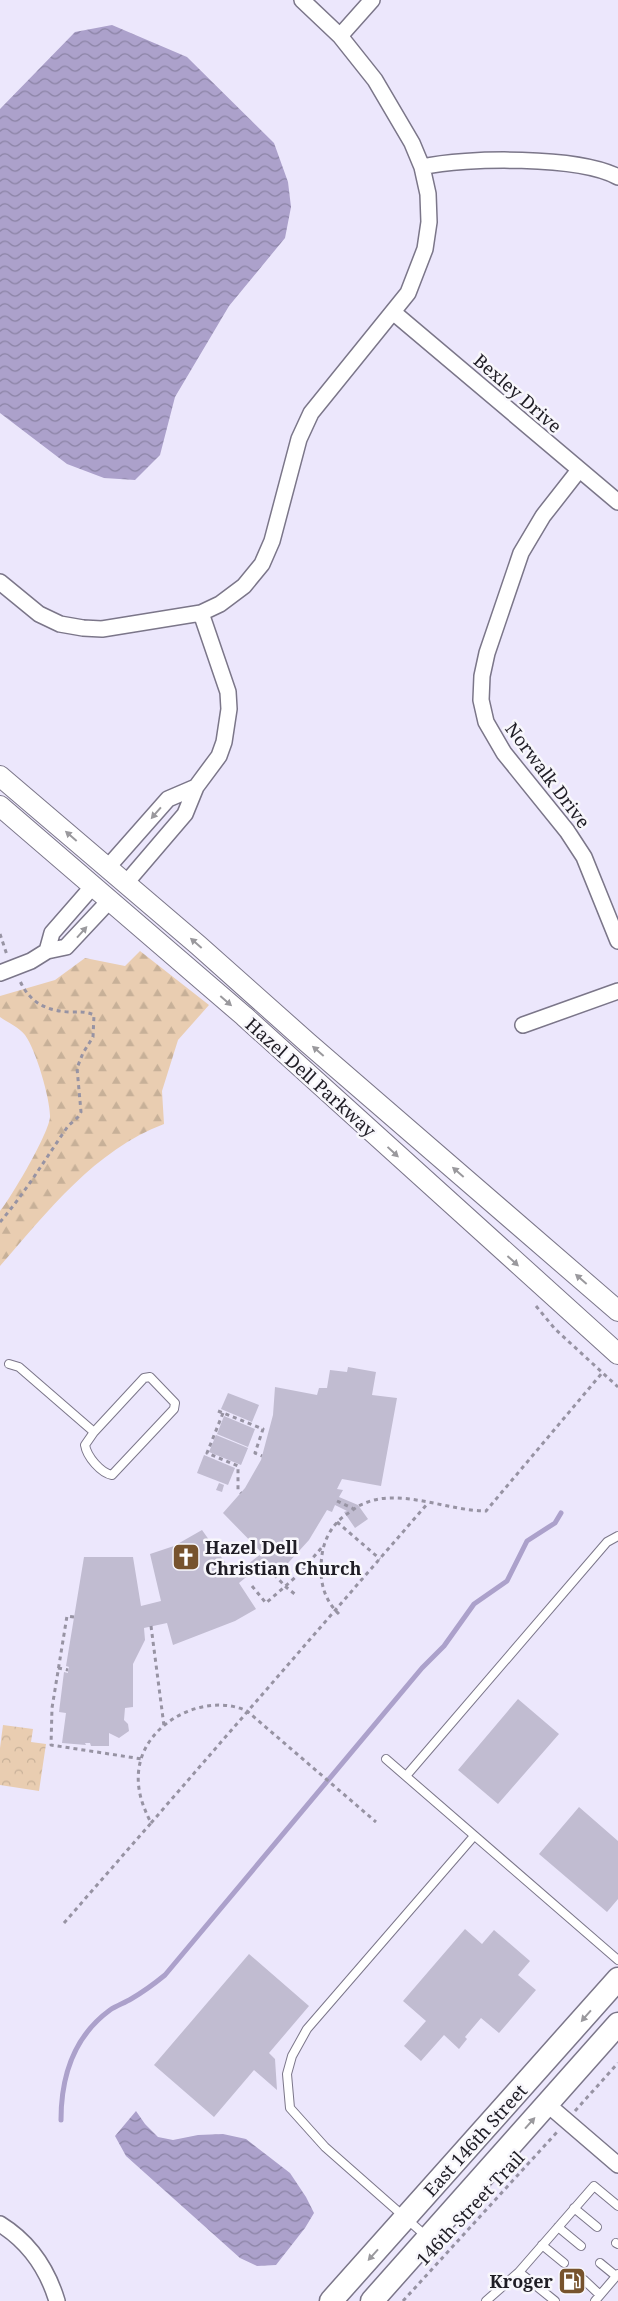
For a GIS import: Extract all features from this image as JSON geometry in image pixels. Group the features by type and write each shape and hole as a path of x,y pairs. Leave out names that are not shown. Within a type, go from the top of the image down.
{"main road":[{"name":"Hazel Dell Parkway","path":"0,776 118,892 618,1311"},
{"name":"Hazel Dell Parkway","path":"0,806 101,877"},
{"name":"Hazel Dell Parkway","path":"118,892 244,1016 618,1354"},
{"name":"East 146th Street","path":"332,2301 618,1979"},
{"name":"East 146th Street","path":"372,2301 618,2024"}],"street":[{"path":"0,582 39,614 60,624 83,628 102,629 201,613 220,604 244,586 262,564 272,541 299,439 310,413 408,293 425,249 429,222 428,194 422,167 412,143 375,80 340,36 302,0"},
{"path":"340,36 372,0"},
{"path":"422,167 442,163 484,160 575,164 596,168 618,177"},
{"name":"Bexley Drive","path":"393,312 618,502"},
{"name":"Norwalk Drive","path":"579,470 542,516 521,553 487,653 482,676 481,700 486,722 504,753 567,831 584,856 618,941"},
{"path":"7,970 31,961 47,951 66,947 118,892 185,814 196,787 219,756 224,742 229,709 228,692 201,613"},
{"path":"47,951 52,934 168,799 196,787"},
{"path":"523,1025 618,991"},
{"path":"547,2104 618,2165"},
{"path":"0,2224 21,2240 37,2258 52,2285 57,2301"}],"lane":[{"path":"9,1364 19,1367 94,1432"},
{"path":"150,1377 175,1403 174,1409 112,1474 106,1474 86,1452 85,1445 94,1432 144,1378 150,1377"},
{"path":"406,1776 607,1542 618,1536"},
{"path":"386,1759 618,1960"},
{"path":"428,2238 326,2147 290,2108 287,2074 292,2056 307,2029 474,1836"},
{"path":"486,2301 519,2272 594,2186 618,2206"},
{"path":"574,2208 597,2227"},
{"path":"558,2226 582,2246"},
{"path":"542,2245 564,2263"},
{"path":"584,2280 598,2298 617,2275 600,2263"},
{"path":"519,2272 555,2301"}],"path":[{"path":"0,934 7,970 33,1000 49,1010 86,1012 94,1015 93,1037 83,1052 77,1068 81,1112 79,1117 69,1124 45,1164 0,1222"},
{"path":"252,1586 266,1603 286,1587 323,1545 337,1522 363,1504 379,1499 404,1498 466,1511 486,1511 602,1373"},
{"path":"612,1382 618,1387"},
{"path":"218,1411 263,1429 255,1452 262,1456"},
{"path":"223,1413 207,1453 238,1466 238,1490 241,1493"},
{"path":"338,1501 355,1509"},
{"path":"64,1924 428,1503"},
{"path":"337,1522 380,1559"},
{"path":"323,1545 320,1570 322,1589 335,1611 339,1614"},
{"path":"264,1563 286,1587 296,1594"},
{"path":"74,1617 66,1616 52,1708 51,1746 142,1759"},
{"path":"151,1626 164,1726"},
{"path":"58,1668 68,1670"},
{"path":"151,1823 141,1801 138,1784 145,1751 164,1726 193,1709 228,1706 248,1711 376,1822"},
{"path":"580,2106 618,2063"},
{"name":"146th Street Trail","path":"403,2301 556,2133"}],"green space":[{"path":"140,951 209,1005 178,1040 162,1091 164,1124 139,1135 116,1149 94,1166 36,1224 0,1266 0,1211 37,1149 49,1124 50,1116 45,1086 34,1051 23,1032 0,1017 0,996 55,980 85,958 125,966"},
{"path":"3,1725 33,1729 31,1742 46,1744 39,1791 0,1785 0,1748"}],"water":[{"path":"112,25 187,57 274,143 288,182 291,207 285,238 229,306 175,397 160,455 135,480 104,478 67,464 0,413 0,109 75,32"},
{"path":"136,2111 145,2124 158,2137 173,2140 198,2135 223,2134 246,2139 290,2173 314,2213 305,2228 276,2265 257,2266 240,2258 126,2156 115,2136"}],"building":[{"name":"Hazel Dell Christian Church","path":"348,1367 376,1372 372,1395 397,1398 381,1486 342,1479 337,1489 343,1490 339,1497 358,1505 368,1519 355,1528 344,1512 347,1511 335,1505 332,1512 327,1510 309,1540 279,1573 267,1560 239,1583 256,1609 235,1621 173,1645 167,1623 144,1628 145,1640 133,1664 133,1707 125,1708 124,1720 128,1724 129,1731 119,1738 109,1733 109,1746 91,1746 90,1743 85,1743 86,1745 62,1743 66,1713 59,1712 64,1672 68,1673 69,1667 66,1666 84,1557 133,1557 141,1606 161,1601 150,1554 174,1546 202,1530 234,1575 262,1553 223,1513 245,1488 261,1460 273,1415 275,1387 317,1395 319,1388 327,1388 330,1370 347,1372"},
{"path":"228,1393 259,1405 252,1422 221,1409"},
{"path":"224,1416 255,1429 248,1447 217,1434"},
{"path":"216,1435 248,1448 241,1465 209,1452"},
{"path":"204,1455 235,1468 228,1485 197,1473"},
{"path":"219,1483 224,1485 222,1492 216,1490"},
{"path":"518,1699 559,1734 498,1804 458,1770"},
{"path":"579,1807 618,1841 618,1899 607,1912 539,1854"},
{"path":"465,1929 482,1944 494,1930 530,1961 518,1975 536,1990 499,2033 481,2018 465,2037 467,2039 459,2049 444,2035 421,2061 404,2046 426,2021 403,2001"},
{"path":"249,1954 309,2006 269,2053 275,2059 277,2090 254,2070 214,2117 154,2065"}],"waterway":[{"path":"61,2120 63,2088 67,2073 78,2045 87,2033 110,2010 140,1994 165,1975 422,1668 444,1646 474,1604 507,1581 527,1541 555,1523 561,1513"}],"place":[{"name":"Hazel Dell Christian Church","path":"186,1557"},
{"name":"Kroger","path":"572,2281"}]}
